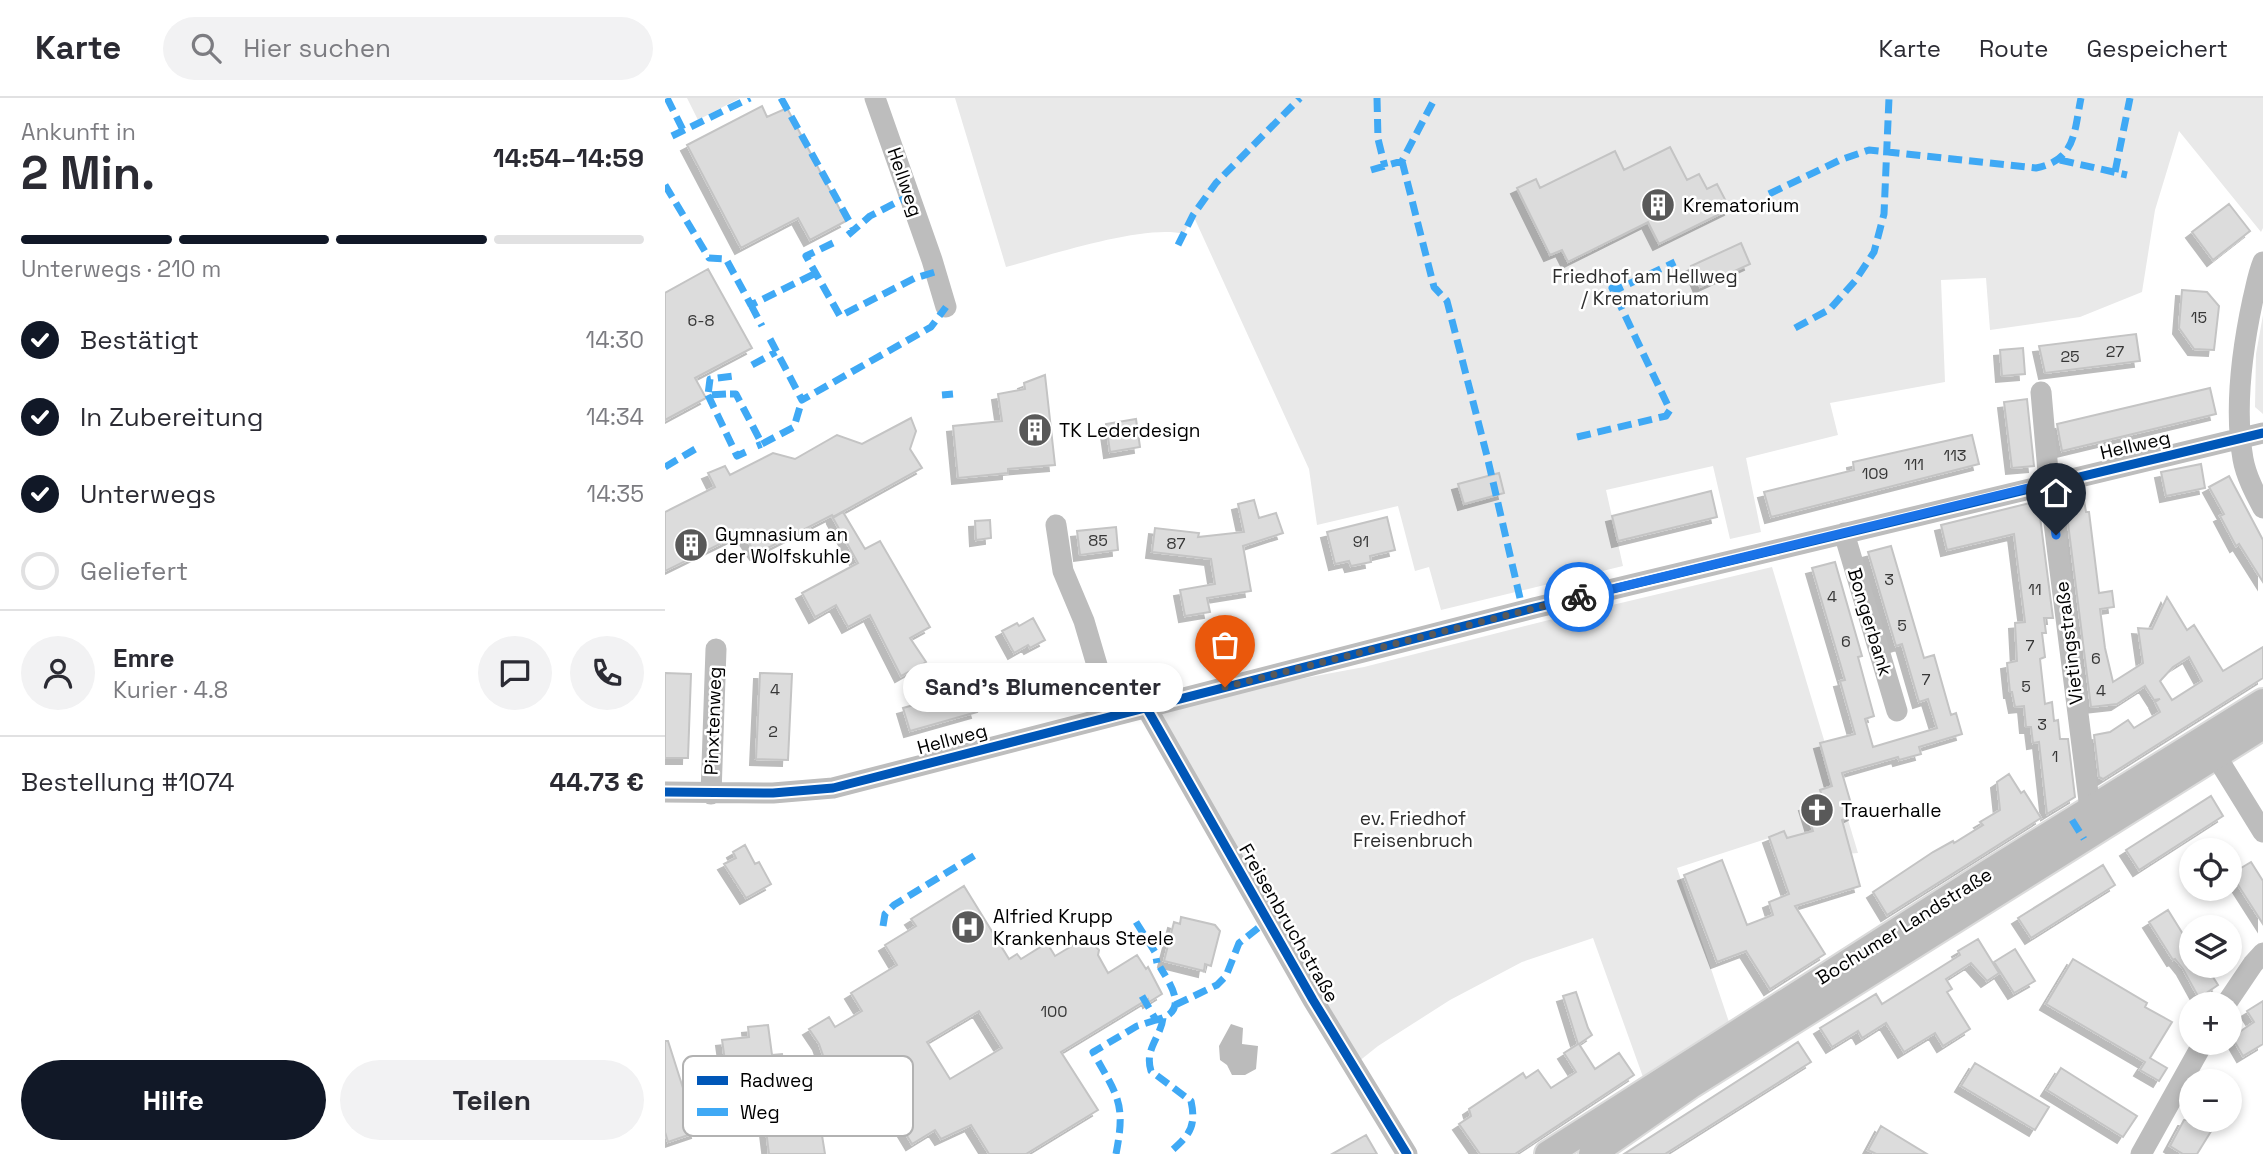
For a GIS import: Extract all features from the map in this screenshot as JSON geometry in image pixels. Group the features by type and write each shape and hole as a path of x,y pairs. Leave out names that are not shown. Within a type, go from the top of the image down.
{"main road":[{"name":"Bochumer Landstraße","path":"1548,1154 2263,702"},
{"name":"Bochumer Landstraße","path":"1592,1154 1691,1085 2263,726"}],"street":[{"name":"Hellweg","path":"875,98 946,307"},
{"path":"2263,262 2250,313 2241,373 2243,461 2251,486 2263,508"},
{"name":"Vietingstraße","path":"2041,392 2049,483 2090,810"},
{"name":"Hellweg","path":"665,792 773,793 833,788 1844,533 2263,433"},
{"path":"1056,525 1063,571 1084,621 1112,716"},
{"name":"Bongerbank","path":"1844,533 1897,711"},
{"name":"Pinxtenweg","path":"711,794 716,649"},
{"name":"Freisenbruchstraße","path":"1146,707 1313,1000 1407,1154"},
{"path":"2216,756 2263,832"},
{"path":"2234,992 2263,953"},
{"path":"2141,1154 2196,1055"}],"green space":[{"path":"687,98 740,98 698,120"},
{"name":"Friedhof am Hellweg / Krematorium","path":"955,98 2263,98 2263,228 2261,232 2179,131 2155,210 2142,292 2080,317 1990,330 1986,278 1941,280 1945,382 1830,403 1838,435 1746,458 1761,532 1730,539 1713,466 1606,490 1623,566 1441,610 1429,567 1415,571 1398,506 1317,525 1309,469 1193,215 1184,234 1145,233 1121,237 1006,267"},
{"path":"2263,315 2263,414 2255,407 2256,354"},
{"name":"ev. Friedhof Freisenbruch","path":"1772,567 1858,853 1779,859 1769,838 1677,868 1729,1022 1643,1077 1593,938 1522,962 1450,1000 1378,1046 1353,1066 1148,707 1364,667"}],"shaded area":[{"path":"1231,1024 1243,1028 1242,1044 1258,1046 1256,1069 1245,1075 1232,1075 1227,1065 1220,1060 1219,1046"}],"building":[{"path":"762,106 767,117 787,108 846,221 810,240 798,218 741,248 687,145"},
{"name":"Krematorium","path":"1670,147 1687,180 1699,174 1707,189 1717,184 1730,209 1659,244 1648,222 1568,262 1562,250 1550,255 1517,188 1536,179 1540,188 1615,151 1624,170"},
{"path":"2229,204 2250,231 2213,260 2192,232"},
{"path":"1741,243 1750,264 1700,287 1691,266"},
{"path":"708,269 752,348 695,378 706,398 665,420 665,293"},
{"path":"2182,290 2207,292 2219,306 2214,350 2194,349 2179,328"},
{"path":"2136,334 2140,361 2045,373 2039,346"},
{"path":"2023,348 2025,374 2002,376 2000,350"},
{"path":"1045,375 1055,465 1008,469 1008,473 958,478 953,426 1002,421 998,394 1025,389 1024,383"},
{"path":"2210,388 2216,414 2062,451 2057,424"},
{"path":"2027,399 2034,466 2012,468 2004,402"},
{"name":"Gymnasium an der Wolfskuhle","path":"911,418 916,431 910,449 922,468 833,517 832,515 756,554 742,533 665,571 665,512 715,487 708,473 725,466 730,475 773,453 795,459 837,435 862,444"},
{"path":"1136,419 1140,447 1110,452 1106,424"},
{"path":"1972,435 1979,464 1771,517 1764,492 1854,470 1853,462"},
{"path":"2201,464 2205,488 2166,496 2161,472"},
{"path":"1499,473 1504,493 1464,504 1458,484"},
{"path":"2229,476 2263,540 2263,582 2239,544 2236,546 2220,516 2224,514 2209,487"},
{"path":"1711,491 1717,517 1618,541 1612,516"},
{"path":"1254,500 1259,518 1276,513 1283,533 1243,546 1251,591 1207,598 1210,612 1185,616 1180,590 1215,584 1211,559 1152,552 1155,528 1199,533 1198,537 1244,532 1238,504"},
{"path":"2084,500 2086,512 2089,512 2099,593 2112,591 2114,607 2100,609 2113,682 2143,663 2138,628 2152,629 2167,597 2187,630 2194,625 2223,671 2263,647 2263,678 2103,779 2099,777 2094,735 2110,732 2128,720 2134,728 2160,712 2155,702 2160,699 2154,700 2145,686 2117,704 2091,707 2067,515 2072,514 2071,501","holes":["2189,657 2202,681 2172,700 2160,681 2173,667"]},
{"path":"2038,501 2053,618 2044,618 2046,633 2042,633 2045,657 2040,659 2045,704 2052,702 2060,739 2068,739 2075,797 2047,814 2039,742 2033,743 2031,727 2026,727 2024,706 2015,707 2010,692 2007,663 2017,661 2015,623 2025,622 2014,534 1947,550 1941,525"},
{"path":"843,512 865,549 880,541 930,627 910,638 926,662 901,676 870,615 848,627 836,605 815,617 802,593 858,563 833,518"},
{"path":"1387,517 1395,550 1370,556 1371,562 1351,566 1349,561 1335,564 1327,532"},
{"path":"990,520 991,538 976,540 975,521"},
{"path":"1116,527 1118,550 1080,555 1077,531"},
{"path":"1891,546 1924,658 1934,655 1951,715 1956,713 1962,734 1919,747 1921,754 1899,760 1898,757 1842,773 1854,814 1842,820 1860,886 1795,906 1825,954 1770,989 1746,951 1717,962 1684,875 1722,860 1747,925 1773,915 1769,902 1789,894 1769,837 1784,831 1787,838 1813,831 1805,805 1823,800 1820,790 1832,786 1820,743 1855,734 1840,681 1845,680 1812,568 1835,562 1862,656 1858,657 1874,716 1865,719 1873,747 1937,728 1928,699 1919,702 1902,644 1896,646 1868,552"},
{"path":"1033,618 1045,640 1014,653 1002,631"},
{"path":"665,673 691,674 688,758 665,758"},
{"path":"760,673 792,674 788,760 756,759"},
{"path":"970,689 977,712 910,731 903,708"},
{"path":"2009,774 2021,793 2024,791 2041,818 1887,915 1873,892 1933,852 1983,825 1980,822 2000,810 1997,782"},
{"path":"2211,796 2223,816 2189,838 2179,838 2179,844 2139,870 2126,850"},
{"path":"745,845 755,864 759,862 771,884 746,898 724,864 736,858 733,852"},
{"path":"2251,862 2263,881 2263,924 2242,891 2242,867"},
{"path":"2103,865 2115,885 2031,938 2018,918"},
{"path":"964,886 1009,959 1017,954 1021,959 1047,943 1055,956 1087,937 1099,950 1098,955 1108,973 1137,955 1146,969 1148,967 1162,994 1149,1002 1148,999 1061,1052 1098,1110 1026,1154 989,1154 971,1125 941,1139 935,1130 912,1144 907,1136 913,1136 913,1056 823,1056 809,1029 829,1017 835,1027 862,1011 851,993 897,965 885,945 916,926 911,919","holes":["979,1011 1002,1048 950,1079 927,1042"]},
{"path":"2168,910 2179,928 2179,964 2173,960 2149,922"},
{"path":"1181,917 1215,925 1220,931 1211,966 1205,964 1204,971 1164,961 1174,922 1180,924"},
{"path":"1978,939 1999,973 1987,981 1971,963 1946,979 1952,989 1947,992 1970,1029 1943,1046 1935,1033 1904,1052 1886,1023 1862,1038 1858,1031 1832,1047 1820,1028 1876,994 1882,1004 1960,955 1958,951"},
{"path":"2015,949 2035,981 2014,993 1994,962"},
{"path":"2073,959 2147,1003 2145,1007 2172,1022 2150,1058 2167,1068 2159,1081 2140,1070 2145,1062 2046,1004"},
{"path":"2188,978 2214,978 2218,985 2208,992 2196,992"},
{"path":"1576,992 1592,1035 1579,1044 1595,1069 1619,1053 1634,1075 1515,1154 1480,1154 1459,1124 1471,1116 1469,1109 1523,1073 1526,1078 1538,1070 1551,1088 1576,1072 1564,1053 1578,1044 1563,996"},
{"path":"2263,1001 2263,1044 2243,1056 2242,1030 2254,1022 2247,1011"},
{"path":"768,1025 772,1055 782,1056 724,1056 722,1040 749,1037 748,1027"},
{"path":"665,1041 668,1041 683,1088 683,1136 685,1136 668,1142 665,1132"},
{"path":"1798,1042 1811,1062 1665,1154 1624,1154"},
{"path":"1975,1063 2049,1107 2035,1130 1961,1086"},
{"path":"2061,1068 2137,1116 2123,1137 2047,1090"},
{"path":"1881,1126 1927,1154 1876,1154 1868,1150"},
{"path":"2179,1129 2179,1132 2211,1132 2197,1154 2183,1154 2170,1146"},
{"path":"1366,1135 1377,1154 1332,1154"},
{"path":"767,1136 822,1136 825,1154 769,1154"}],"marked path":[{"path":"667,98 683,130"},
{"path":"672,136 750,98"},
{"path":"781,98 854,230"},
{"path":"1178,245 1193,215 1216,183 1300,98"},
{"path":"1377,98 1378,139 1385,167"},
{"path":"1371,170 1402,161 1435,98"},
{"path":"1795,328 1830,309 1855,281 1874,252 1884,214 1889,98"},
{"path":"1769,194 1840,160 1869,150 2036,168 2049,164 2066,151 2074,133 2081,98"},
{"path":"2115,172 2130,98"},
{"path":"2060,160 2127,175"},
{"path":"1402,161 1434,287 1447,301 1523,611"},
{"path":"665,185 709,258 726,259 751,305 816,273"},
{"path":"848,235 870,216 909,196"},
{"path":"833,243 806,256 840,316 915,278 935,272"},
{"path":"1577,437 1666,416 1670,410 1612,288 1618,289 1675,262"},
{"path":"751,305 762,326"},
{"path":"770,339 802,400 931,327 946,307"},
{"path":"752,365 776,352"},
{"path":"726,394 708,395 710,379 733,376"},
{"path":"730,394 736,394 762,444 757,446"},
{"path":"942,395 953,394"},
{"path":"708,395 737,456 750,450"},
{"path":"762,444 794,427 802,400"},
{"path":"665,467 697,448"},
{"path":"2072,820 2084,839"},
{"path":"883,926 885,914 894,905 977,854"},
{"path":"1175,1005 1217,985 1226,976 1239,943 1267,921"},
{"path":"1136,922 1155,952 1157,963"},
{"path":"1142,996 1156,1020 1173,1011 1173,990 1160,967"},
{"path":"1163,1018 1151,1050 1151,1071 1191,1101 1193,1111 1189,1131 1168,1154"},
{"path":"1116,1154 1120,1123 1118,1101 1093,1052 1137,1026 1156,1020"}],"cycle path":[{"path":"665,792 773,793 833,788 1534,608 2263,433"},
{"path":"1146,707 1313,1000 1407,1154"}],"way so far":[{"path":"1225,687 1579,597"}],"place":[{"name":"Krematorium","path":"1658,205"},
{"name":"TK Lederdesign","path":"1035,430"},
{"name":"Gymnasium an der Wolfskuhle","path":"691,545"},
{"name":"Sand's Blumencenter","path":"1225,687"},
{"name":"Trauerhalle","path":"1817,810"},
{"name":"Alfried Krupp Krankenhaus Steele","path":"968,927"}],"route":[{"path":"1579,597 2049,483 2056,535"}]}
